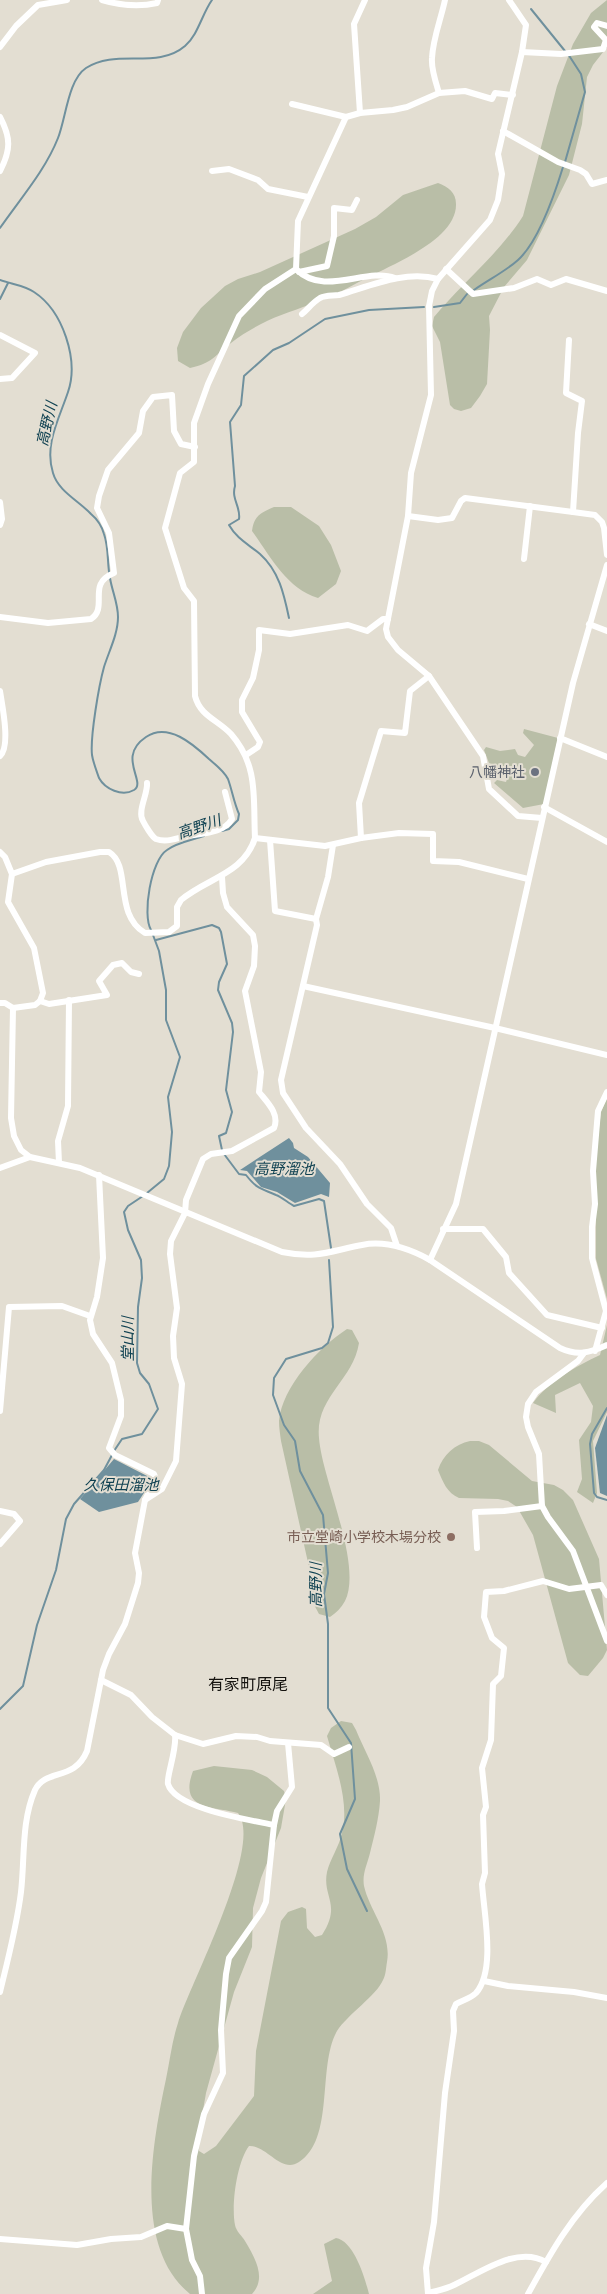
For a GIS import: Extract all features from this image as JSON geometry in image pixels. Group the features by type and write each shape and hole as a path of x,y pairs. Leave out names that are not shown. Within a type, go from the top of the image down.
{"street":[{"path":"0,48 16,26 38,2 67,0"},
{"path":"102,0 116,4 149,5 157,3 158,0"},
{"path":"360,112 354,24 365,0"},
{"path":"439,93 431,60 445,0"},
{"path":"509,0 526,25 513,95 498,154 502,174 494,213 490,220 438,278 432,291 429,306 431,395 412,473 408,516 386,629 388,637 398,650 429,676 483,756 489,789 518,816 542,818"},
{"path":"522,52 566,53 604,49 606,40 594,27 597,23 607,26"},
{"path":"292,104 346,117 360,112 393,110 407,107 439,93 465,91 492,98 495,93 513,95"},
{"path":"0,117 5,127 9,155 0,171"},
{"path":"346,117 298,221 296,230 298,270 308,280 317,281 354,280 387,275 396,279"},
{"path":"503,131 586,174 592,184 607,180"},
{"path":"212,171 229,169 258,180 268,188 308,197"},
{"path":"12,874 46,862 109,852 118,863 128,914 138,928 152,934 169,932 174,929 178,922 177,907 181,900 222,877 243,860 250,851 256,838 253,776 246,755 230,733 198,706 195,696 194,601 184,588 165,528 180,473 194,462 194,423 208,384 239,316 266,289 298,270 326,266 334,236 334,208 352,210 357,200"},
{"path":"446,269 473,294 514,288 537,279 550,285 566,279 607,291"},
{"path":"302,314 318,299 328,295 338,295 396,279 426,275 438,278"},
{"path":"0,335 35,353 12,378 0,379"},
{"path":"569,340 566,392 582,401 573,512"},
{"path":"0,617 48,622 91,619 95,616 98,609 99,585 109,574 114,572 110,533 97,508 99,496 108,470 139,433 143,411 153,397 172,395 174,431 181,444 195,447"},
{"path":"408,516 438,520 452,518 461,501 465,498 595,515 602,522 607,555"},
{"path":"0,502 2,519 0,525"},
{"path":"524,559 530,506"},
{"path":"430,1260 456,1204 560,738 589,624 607,565"},
{"path":"246,755 258,747 260,742 242,712 242,700 253,678 259,650 259,630 290,634 348,626 367,631 380,621 388,619"},
{"path":"589,624 607,631"},
{"path":"361,838 359,803 381,732 405,733 410,691 429,676"},
{"path":"0,691 6,743 3,754 0,756"},
{"path":"560,738 607,757"},
{"path":"148,783 142,821 148,827 150,834 159,840 174,841 221,829 232,819 224,792"},
{"path":"544,807 607,842"},
{"path":"256,838 325,846 361,838 399,834 433,834 433,861 458,862 528,879"},
{"path":"270,840 275,910 316,919"},
{"path":"333,845 328,877 316,919 317,925 281,1080 283,1092 306,1128 319,1144 340,1164 367,1204 391,1228 397,1246"},
{"path":"0,852 5,857 12,874 8,902 34,948 43,993 40,1001 35,1005 13,1008 5,1002 0,1003"},
{"path":"144,1500 162,1489 176,1461 182,1384 174,1358 173,1336 177,1308 170,1247 179,1222 185,1213 186,1200 203,1159 211,1154 232,1151 274,1128 277,1121 275,1114 259,1092 260,1072 245,991 254,966 256,946 253,934 227,906 223,893 222,877"},
{"path":"40,1001 48,1004 107,995 99,981 113,964 122,964 131,972 139,974"},
{"path":"303,986 495,1028 607,1055"},
{"path":"59,1162 58,1141 68,1106 69,1000"},
{"path":"13,1008 11,1118 14,1136 21,1150 30,1157 59,1162 99,1176 269,1248 293,1254 329,1254 363,1244 397,1246 430,1260 552,1344 566,1351 584,1353 606,1346"},
{"path":"595,1351 606,1311 592,1258 592,1227 595,1204 593,1172 598,1111 607,1092"},
{"path":"0,1168 30,1157"},
{"path":"0,1992 21,1892 24,1838 32,1800 41,1782 70,1771 83,1760 101,1680 109,1654 125,1624 138,1583 139,1573 135,1553 144,1500 156,1480 156,1476 113,1453 109,1444 121,1416 121,1400 112,1363 90,1327 90,1316 97,1297 103,1258 99,1176"},
{"path":"443,1229 483,1229 506,1257 509,1273 547,1315 602,1328"},
{"path":"0,1411 9,1307 62,1306 90,1316"},
{"path":"584,1353 578,1361 536,1392 526,1410 528,1427 539,1454 542,1506 573,1551 607,1641"},
{"path":"477,1548 476,1512 504,1511 542,1506"},
{"path":"0,1511 14,1514 20,1521 0,1544"},
{"path":"546,2262 531,2257 504,2262 454,2285 428,2294 426,2268 434,2222 445,2093 454,2031 453,2011 456,2004 476,1993 484,1981 487,1959 482,1884 485,1873 483,1815 486,1807 482,1768 491,1740 493,1684 501,1676 504,1648 492,1638 484,1617 486,1592 504,1591 543,1581 569,1589 601,1585 607,1595"},
{"path":"101,1680 131,1695 152,1717 175,1735 204,1744 236,1736 321,1745 334,1754 349,1747"},
{"path":"175,1735 173,1762 167,1782 170,1789 180,1798 216,1812 274,1824"},
{"path":"202,2294 200,2276 192,2260 186,2229 197,2138 204,2114 223,2073 221,2038 229,1958 262,1912 266,1902 274,1824 277,1811 292,1787 288,1743"},
{"path":"484,1981 508,1986 574,1992 607,1998"},
{"path":"528,2294 546,2262 583,2206 607,2183"},
{"path":"0,2240 77,2245 111,2239 141,2237 167,2226 186,2229"}],"green space":[{"path":"607,0 607,47 593,65 587,77 582,124 569,175 527,260 504,287 489,316 487,384 471,408 461,411 454,409 450,405 440,342 432,326 434,317 503,243 523,216 557,86 573,44 591,13"},
{"path":"438,183 448,188 455,196 454,217 436,239 423,248 336,294 258,326 204,364 190,368 178,361 177,348 183,332 201,308 225,286 355,229 376,217 403,195"},
{"path":"274,507 291,507 319,526 331,545 341,571 336,584 318,598 297,587 288,579 252,531 256,518"},
{"path":"524,729 558,738 544,804 523,808 494,783 497,780 506,782 509,773 501,767 489,763 484,750 486,747 500,751 515,749 518,755 525,757 534,745 523,733"},
{"path":"607,1098 607,1299 596,1259 596,1153 601,1112"},
{"path":"607,1325 607,1412 593,1441 597,1493 593,1503 577,1492 582,1479 579,1440 591,1422 593,1406 580,1383 555,1395 556,1413 533,1403 555,1381 600,1355"},
{"path":"347,1329 352,1330 359,1343 350,1368 328,1400 319,1424 322,1455 340,1521 349,1566 349,1585 345,1601 330,1617 319,1614 311,1599 311,1576 281,1441 279,1421 287,1395 294,1382 325,1346"},
{"path":"470,1441 479,1441 489,1445 532,1481 554,1485 563,1490 573,1500 599,1559 607,1650 588,1676 580,1675 568,1663 533,1535 517,1507 508,1501 498,1499 459,1498 448,1490 444,1483 438,1470 446,1455 459,1445"},
{"path":"341,1721 352,1723 356,1730 372,1765 380,1792 377,1821 365,1870 364,1886 384,1933 388,1952 385,1976 375,1992 337,2031 331,2046 328,2063 322,2120 310,2151 299,2162 292,2165 280,2162 262,2150 249,2146 241,2162 236,2184 234,2217 237,2229 256,2261 259,2281 256,2288 252,2294 190,2294 172,2274 160,2249 153,2222 151,2192 156,2132 176,2030 234,1883 241,1854 243,1830 238,1813 209,1807 194,1800 190,1793 193,1771 214,1766 252,1770 267,1777 284,1791 286,1799 281,1828 261,1878 253,1908 252,1947 234,1992 206,2093 200,2127 199,2151 204,2154 216,2146 254,2096 256,2051 281,1921 288,1912 302,1907 306,1909 307,1928 315,1937 322,1935 331,1916 326,1881 327,1872 341,1838 344,1809 343,1796 327,1736 331,1728"},
{"path":"336,2238 348,2246 358,2261 369,2294 313,2294 332,2281 324,2244"}],"water":[{"name":"高野溜池","path":"289,1138 294,1148 308,1157 330,1183 329,1197 321,1194 295,1203 277,1192 261,1187 247,1171 240,1170"},
{"path":"607,1415 607,1496 600,1493 595,1448"},
{"name":"久保田溜池","path":"114,1459 153,1479 138,1502 99,1512 80,1499"}],"waterway":[{"name":"高野川","path":"0,228 53,150 61,130 71,90 80,74 86,68 98,62 162,57 174,53 185,46 193,36 212,0"},
{"path":"531,9 565,51"},
{"path":"565,162 585,92 581,74 568,54"},
{"path":"474,290 508,268 526,252 545,216 563,167"},
{"name":"高野川","path":"0,280 26,288 44,300 60,324 70,351 71,379 51,442 51,463 53,473 59,485 93,516 102,529 106,539 109,573 118,612 117,630 102,675 94,724 92,755 99,778 105,786 114,791 124,793 134,790 137,786 137,781 132,760 137,745 154,733 171,733 188,741 203,753 228,779 239,814 238,820 229,829 222,831"},
{"path":"0,299 8,283"},
{"path":"434,307 460,303 467,294"},
{"path":"289,618 283,592 272,568 260,554 239,538 229,525 239,519 239,511 234,495 230,422 241,405 244,376 273,350 289,343 325,319 369,310 424,307"},
{"name":"高野川","path":"151,930 148,923 148,901 156,865 161,856 175,845 204,836"},
{"name":"高野川","path":"156,940 212,925 219,928 221,932 227,964 219,982 218,990 232,1023 233,1032 226,1090 232,1112 226,1133 219,1136 222,1150"},
{"name":"堂山川","path":"147,1193 164,1179 169,1166 172,1132 168,1097 180,1057 166,1020 166,990 159,951 153,935"},
{"name":"高野川","path":"224,1154 239,1174 246,1175 259,1188 278,1196 294,1206 319,1199 324,1201 331,1248"},
{"name":"堂山川","path":"114,1451 122,1439 142,1434 158,1409 149,1384 140,1373 137,1363 138,1307 142,1278 141,1260 128,1230 124,1212 128,1206 143,1196"},
{"name":"高野川","path":"329,1260 333,1327 328,1343 322,1348 286,1359 274,1378 273,1395 284,1425 295,1441 300,1471 323,1515 328,1573 324,1594 328,1624 328,1708 351,1743 355,1799 340,1834 347,1869 367,1911"},
{"path":"607,1408 592,1434 590,1444 594,1493 597,1497 607,1500"},
{"name":"堂山川","path":"0,1709 23,1686 37,1625 56,1570 66,1519 74,1504 104,1470 112,1455"}],"place":[{"name":"八幡神社","path":"535,772"},
{"name":"市立堂崎小学校木場分校","path":"451,1537"}],"district":[{"name":"有家町原尾","path":"248,1684"}]}
